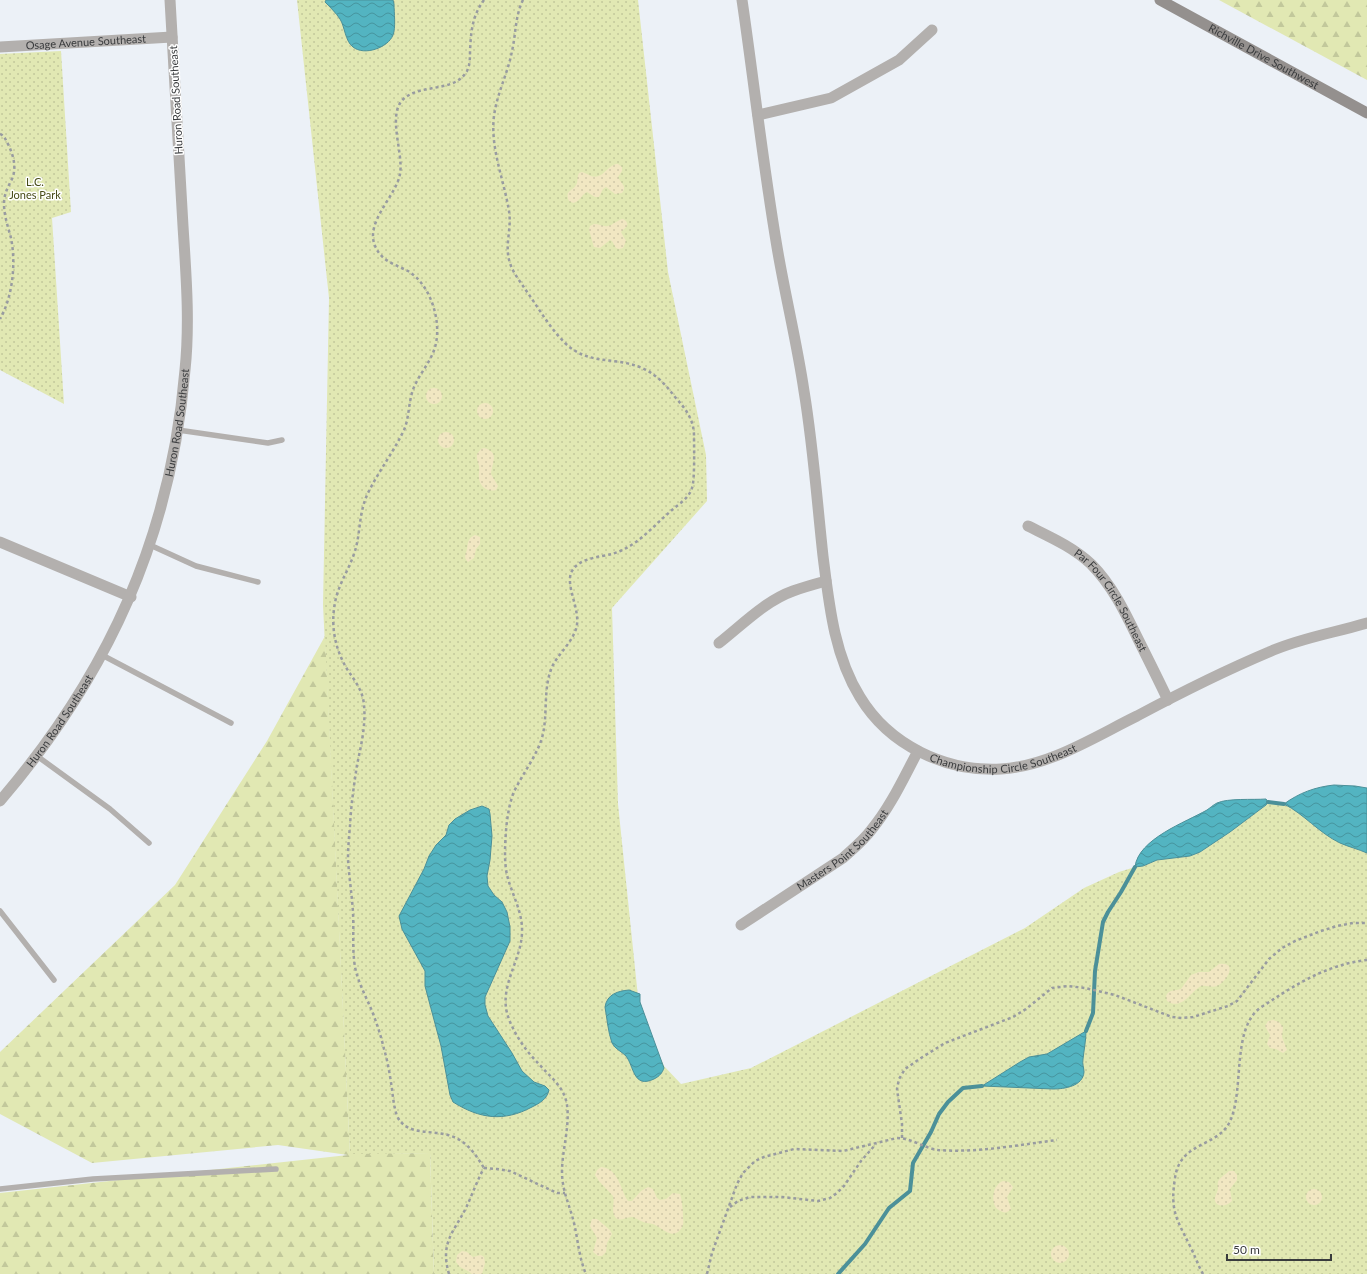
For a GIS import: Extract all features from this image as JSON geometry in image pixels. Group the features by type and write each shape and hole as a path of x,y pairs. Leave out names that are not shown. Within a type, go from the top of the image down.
{"main road":[{"name":"Richville Drive Southwest","path":"1160,0 1367,113"}],"street":[{"name":"Huron Road Southeast","path":"0,801 37,756 68,713 102,655 131,597 150,545 166,492 178,430 186,370 187,308 170,0"},
{"name":"Championship Circle Southeast","path":"742,0 777,244 804,391 826,581 840,654 851,682 861,700 874,716 896,737 918,751 931,757 960,766 994,769 1021,766 1050,758 1069,750 1168,700 1272,651 1310,638 1367,623"},
{"path":"758,115 831,98 899,60 932,30"},
{"name":"Osage Avenue Southeast","path":"0,47 172,37"},
{"name":"Par Four Circle Southeast","path":"1028,526 1057,540 1074,551 1091,564 1105,580 1127,616 1168,700"},
{"path":"0,542 131,597"},
{"path":"719,643 757,612 774,601 792,591 826,581"},
{"name":"Masters Point Southeast","path":"741,925 843,858 858,844 872,829 884,812 918,751"}],"lane":[{"path":"178,430 268,443 282,440"},
{"path":"150,545 196,566 258,582"},
{"path":"102,655 231,723"},
{"path":"37,756 110,809 149,843"},
{"path":"0,911 54,980"},
{"path":"0,1189 93,1179 276,1169"}],"path":[{"path":"484,0 478,9 472,24 470,62 464,74 453,83 409,95 401,102 398,109 396,120 401,158 400,176 376,223 374,243 376,250 384,258 414,275 425,289 434,309 437,340 432,356 414,388 408,419 403,431 373,483 364,503 360,517 356,550 337,594 333,622 337,647 343,662 361,691 364,707 364,726 354,780 348,843 355,968 382,1038 395,1110 401,1122 413,1130 439,1133 457,1138 474,1153 484,1168"},
{"path":"523,0 518,11 512,52 497,102 494,121 495,143 509,212 507,249 510,263 539,310 555,332 568,346 587,357 632,364 651,372 663,382 687,412 692,423 694,434 693,484 686,498 637,542 618,552 584,561 572,571 570,580 577,613 576,628 572,638 558,656 551,670 546,692 542,737 514,791 509,808 506,830 506,863 509,880 522,919 520,948 506,992 506,1007 514,1029 525,1048 534,1060 556,1081 564,1093 567,1110 562,1167 565,1193 575,1225 580,1257 586,1274"},
{"path":"0,134 4,136 12,153 15,170 12,180 5,192 4,205 11,239 12,276 6,308 0,319"},
{"path":"902,1138 902,1124 897,1084 901,1074 910,1065 945,1043 999,1024 1013,1017 1026,1009 1052,988 1068,986 1085,988 1125,998 1172,1017 1187,1018 1207,1014 1237,1001 1268,959 1282,948 1321,931 1348,924 1367,923"},
{"path":"1203,1274 1176,1219 1173,1202 1175,1176 1179,1163 1186,1154 1219,1134 1226,1128 1231,1120 1237,1096 1242,1043 1248,1022 1253,1014 1260,1008 1318,973 1342,964 1367,960"},
{"path":"707,1274 712,1253 737,1184 743,1173 754,1161 764,1157 794,1149 843,1151 902,1138 929,1148 973,1150 1057,1140"},
{"path":"729,1207 738,1201 750,1197 782,1197 818,1201 830,1198 844,1186 861,1161 877,1143"},
{"path":"484,1168 497,1168 510,1171 557,1193 565,1193"},
{"path":"449,1274 446,1258 448,1240 484,1168"}],"green space":[{"path":"297,0 638,0 668,272 706,455 707,501 612,608 618,804 638,997 650,1035 664,1066 681,1084 751,1068 1025,928 1084,888 1119,872 1143,866 1157,860 1190,856 1200,852 1230,832 1268,802 1284,804 1293,808 1318,829 1341,843 1367,853 1367,1274 434,1274 430,1153 350,1155 323,605 329,298"},
{"path":"1219,0 1367,0 1367,80"},
{"name":"L.C. Jones Park","path":"61,51 71,212 52,218 64,404 0,370 0,54"},
{"path":"325,636 350,1154 430,1153 434,1274 0,1274 0,1193 348,1155 278,1145 92,1163 0,1114 0,1052 175,885 267,741"}],"sand":[{"path":"616,164 622,167 622,171 618,177 624,186 624,191 622,193 615,194 606,187 603,189 599,197 595,197 587,192 579,200 573,203 569,201 568,194 576,186 579,173 582,172 595,177 601,175"},
{"path":"623,219 626,221 627,225 621,232 626,241 623,248 616,248 610,240 600,248 594,247 589,230 590,226 594,224 608,226"},
{"path":"434,388 441,393 442,396 437,403 434,404 427,399 426,396 431,389"},
{"path":"485,403 492,408 493,411 488,418 485,419 478,414 477,411 482,404"},
{"path":"443,432 449,432 454,437 452,446 449,448 443,448 438,443 438,437"},
{"path":"484,448 492,452 494,455 491,474 498,486 496,490 485,489 481,485 479,479 477,454"},
{"path":"475,535 480,537 480,544 476,549 474,558 468,562 465,557 468,542 471,537"},
{"path":"1219,964 1228,965 1230,968 1225,980 1217,986 1201,986 1186,1000 1177,1004 1167,1001 1167,994 1170,991 1181,989 1191,975 1199,972 1209,972"},
{"path":"1273,1020 1279,1022 1283,1027 1282,1037 1287,1050 1283,1053 1276,1049 1270,1048 1267,1044 1270,1035 1265,1026 1268,1021"},
{"path":"601,1167 606,1168 614,1174 628,1201 632,1201 641,1191 648,1187 653,1189 657,1198 660,1200 666,1199 673,1193 680,1194 683,1221 683,1226 681,1229 674,1234 666,1232 653,1224 642,1222 633,1217 617,1219 613,1212 613,1196 595,1175 597,1170"},
{"path":"1229,1171 1234,1171 1237,1175 1237,1180 1230,1189 1232,1201 1221,1206 1215,1201 1218,1182"},
{"path":"1003,1181 1009,1182 1013,1187 1007,1197 1011,1209 1007,1212 1002,1212 996,1208 993,1197 995,1189"},
{"path":"1311,1189 1317,1189 1322,1194 1320,1203 1317,1205 1311,1205 1306,1200 1306,1194"},
{"path":"592,1219 597,1219 610,1230 612,1234 607,1243 606,1252 602,1256 598,1256 593,1252 597,1238 590,1226"},
{"path":"1060,1245 1066,1248 1069,1254 1066,1260 1060,1263 1054,1260 1051,1254 1054,1248"},
{"path":"462,1251 467,1252 473,1257 481,1255 484,1257 485,1263 482,1274 472,1274 460,1267 456,1262 457,1255"}],"water":[{"path":"326,0 393,0 395,24 393,35 386,44 381,47 369,51 358,50 348,41 342,22 325,2"},
{"path":"1334,785 1367,788 1367,853 1332,839 1284,804 1308,791"},
{"path":"1266,799 1268,802 1266,805 1200,852 1190,856 1157,860 1143,866 1135,867 1138,857 1145,848 1164,832 1207,810 1217,803 1234,800"},
{"path":"482,806 489,809 492,836 487,876 488,886 494,895 502,902 507,912 510,927 510,941 485,997 485,1005 488,1016 522,1071 534,1082 545,1086 549,1090 545,1098 538,1104 522,1112 502,1116 482,1115 463,1108 453,1102 450,1095 441,1046 425,986 425,971 402,929 399,916 424,869 429,856 436,845 446,835 449,825 455,819 470,810"},
{"path":"629,990 640,994 640,1002 664,1068 658,1077 647,1081 638,1079 635,1075 629,1060 613,1045 609,1030 605,1007 608,999 621,991"},
{"path":"1086,1031 1083,1061 1084,1072 1083,1077 1077,1084 1053,1089 982,1086 1029,1057 1047,1054"}],"waterway":[{"path":"1268,802 1284,804"},
{"path":"1086,1031 1093,1013 1095,971 1103,922 1135,867"},
{"path":"838,1274 865,1244 889,1208 910,1191 913,1163 931,1132 939,1114 948,1102 963,1088 982,1086"}]}
